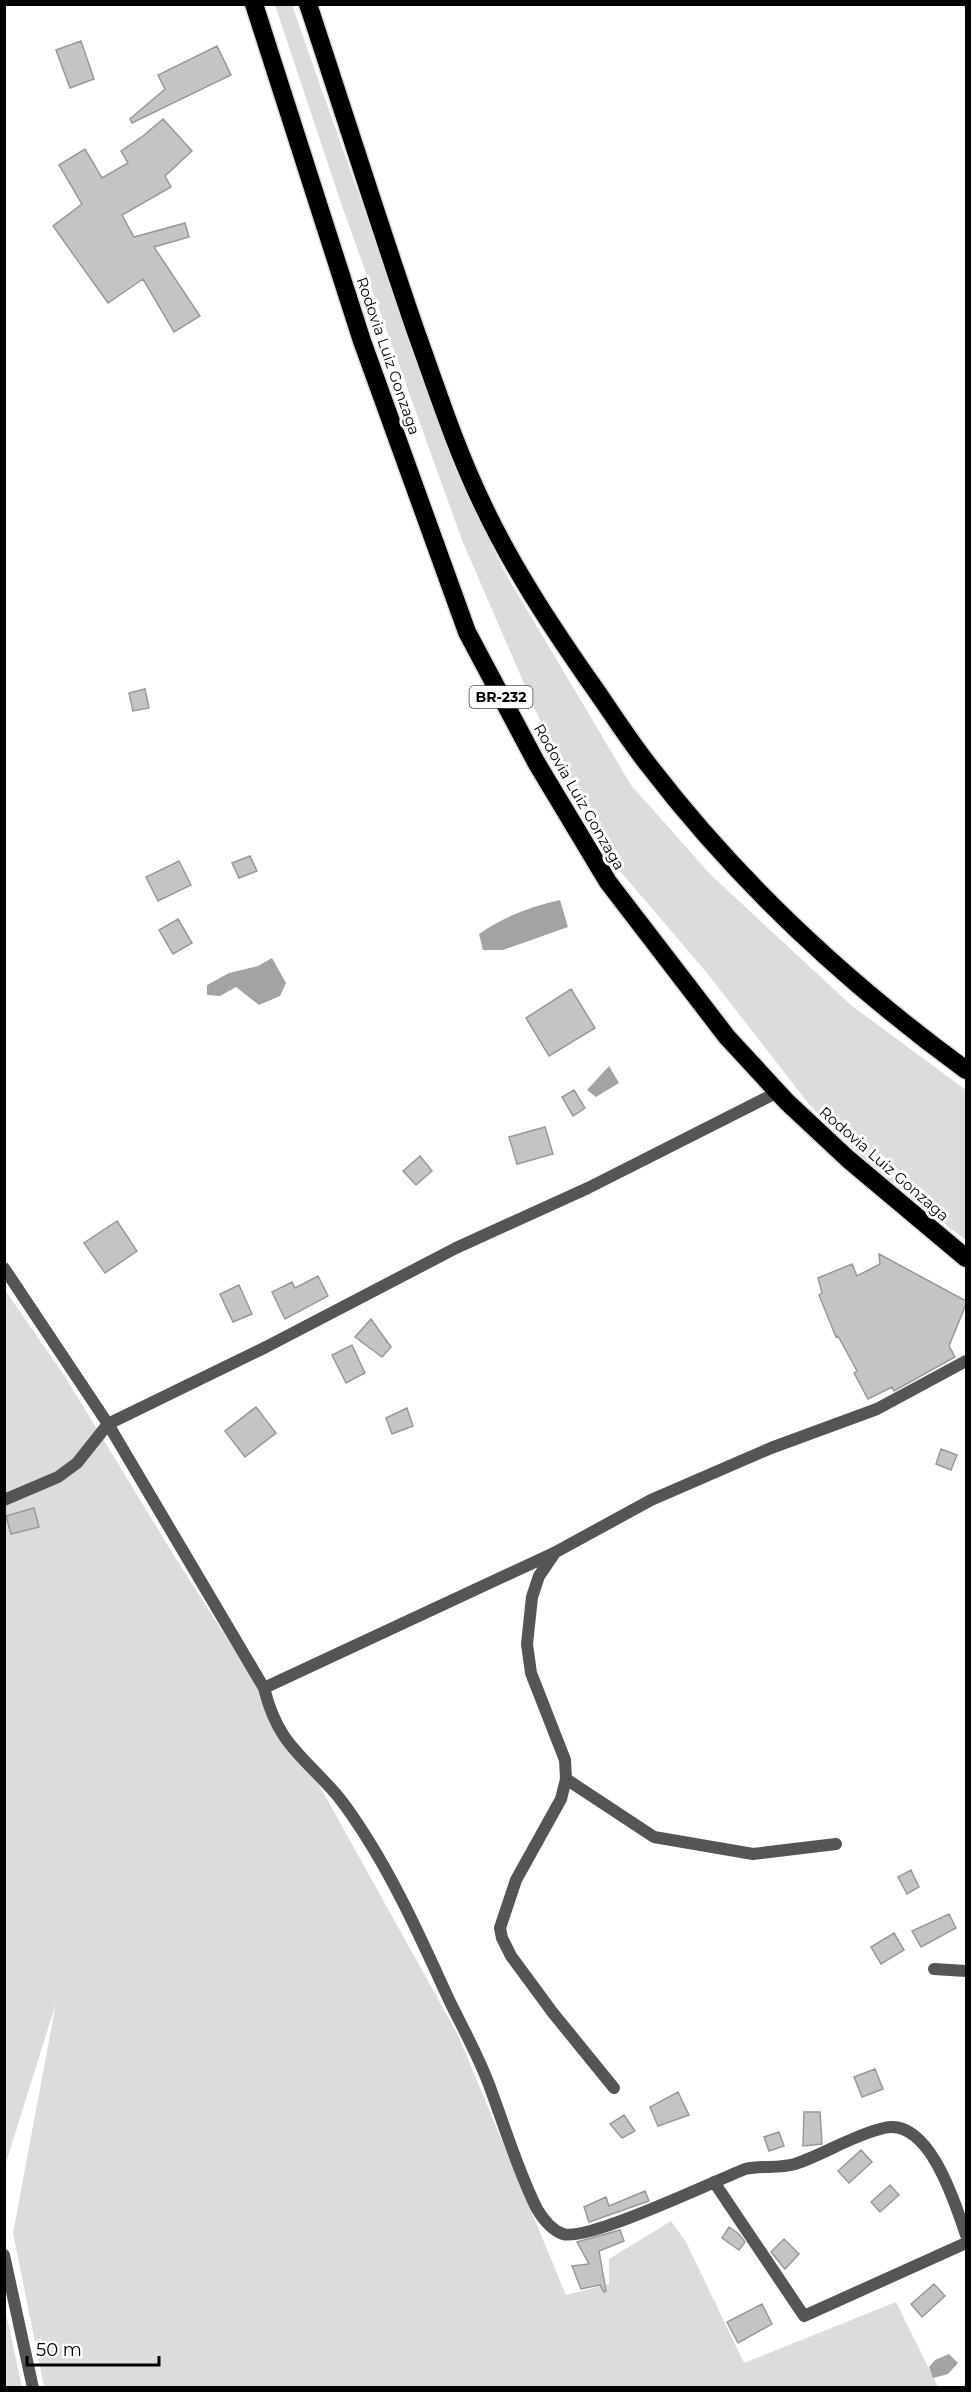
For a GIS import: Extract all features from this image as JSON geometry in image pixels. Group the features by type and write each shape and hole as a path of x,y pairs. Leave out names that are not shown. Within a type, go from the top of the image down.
{"highway":[{"name":"Rodovia Luiz Gonzaga","path":"254,4 362,341 467,632 536,762 608,882 727,1038 778,1092 848,1160 966,1258"},
{"path":"308,4 456,446 482,505 518,570 572,655 646,762 689,814 769,902 845,974 966,1070"}],"street":[{"path":"4,1500 37,1488 58,1477 76,1463 108,1424 266,1347 456,1248 588,1188 778,1092"},
{"path":"4,1268 108,1424 264,1688 274,1721 284,1737 296,1753 337,1795 366,1836 386,1870 487,2079 537,2209 546,2223 564,2235 576,2234 643,2214 751,2168 777,2168 795,2164 875,2130 896,2126 916,2136 932,2155 947,2184 966,2235"},
{"path":"264,1688 554,1553 651,1500 771,1448 877,1409 966,1361"},
{"path":"554,1553 539,1576 532,1597 526,1644 531,1673 565,1760 566,1779 561,1799 516,1880 500,1928 511,1956 553,2013 614,2088"},
{"path":"566,1779 654,1837 753,1854 836,1844"},
{"path":"934,1969 966,1971"},
{"path":"714,2182 804,2316 966,2243"},
{"path":"4,2255 33,2388"}],"shaded area":[{"path":"275,5 292,5 456,471 504,571 631,785 711,875 852,1006 966,1090 966,1240 881,1177 808,1103 707,973 620,871 538,716 462,540 343,209"},
{"path":"560,900 568,927 503,950 483,950 479,934 488,928 518,913"},
{"path":"272,958 286,983 280,996 259,1005 236,987 220,996 207,995 207,985 229,973 258,966"},
{"path":"609,1066 619,1083 596,1097 587,1090"},
{"path":"5,1290 64,1375 178,1562 308,1765 458,2035 566,2295 609,2284 609,2259 671,2221 686,2242 744,2363 896,2302 938,2387 44,2387 13,2233 56,2003 5,2166"},
{"path":"5,2309 22,2387 5,2387"},
{"path":"949,2354 958,2363 948,2374 933,2378 929,2367 935,2360"}],"building":[{"path":"81,41 94,79 70,88 56,50"},
{"path":"217,46 231,75 132,123 130,119 165,89 158,75"},
{"path":"163,119 192,151 165,176 171,187 122,215 134,237 185,223 189,237 154,247 200,316 174,332 143,279 108,303 53,226 82,204 59,165 85,149 102,178 128,163 121,151"},
{"path":"145,689 149,708 133,711 129,693"},
{"path":"250,856 257,871 239,878 232,863"},
{"path":"179,861 191,885 158,901 146,877"},
{"path":"178,919 192,943 173,954 159,930"},
{"path":"571,989 595,1028 549,1056 526,1018"},
{"path":"574,1090 585,1108 573,1116 562,1097"},
{"path":"545,1127 553,1154 517,1164 509,1137"},
{"path":"420,1156 432,1171 416,1185 403,1171"},
{"path":"117,1221 137,1251 105,1273 84,1243"},
{"path":"879,1254 966,1301 966,1304 949,1346 955,1357 894,1391 892,1387 868,1399 854,1373 857,1371 838,1336 836,1337 819,1295 822,1293 818,1278 852,1264 857,1276 880,1264"},
{"path":"318,1276 328,1296 285,1319 272,1292 292,1282 295,1288"},
{"path":"239,1285 252,1314 233,1322 220,1294"},
{"path":"371,1319 391,1347 382,1357 355,1337"},
{"path":"352,1345 365,1373 346,1383 332,1355"},
{"path":"256,1407 276,1433 245,1457 225,1431"},
{"path":"407,1408 413,1426 392,1434 386,1418"},
{"path":"941,1449 957,1455 951,1470 936,1464"},
{"path":"34,1508 39,1527 11,1534 6,1516"},
{"path":"911,1870 919,1887 907,1894 898,1877"},
{"path":"949,1914 956,1928 921,1947 912,1931"},
{"path":"894,1933 904,1950 881,1964 871,1947"},
{"path":"875,2069 883,2089 862,2097 854,2077"},
{"path":"678,2092 689,2115 658,2126 650,2107"},
{"path":"804,2112 820,2112 822,2144 803,2146"},
{"path":"624,2115 635,2131 622,2138 610,2124"},
{"path":"779,2132 784,2146 769,2151 764,2137"},
{"path":"861,2150 872,2162 849,2183 838,2171"},
{"path":"890,2185 899,2195 880,2212 871,2202"},
{"path":"645,2191 649,2201 589,2222 584,2207 606,2197 609,2206"},
{"path":"729,2227 745,2242 739,2250 722,2238"},
{"path":"620,2230 624,2241 599,2251 606,2291 604,2292 600,2285 581,2289 572,2266 589,2264 577,2242"},
{"path":"784,2239 799,2254 785,2269 771,2252"},
{"path":"934,2284 945,2296 922,2317 911,2304"},
{"path":"762,2304 772,2324 738,2343 727,2322"}]}
